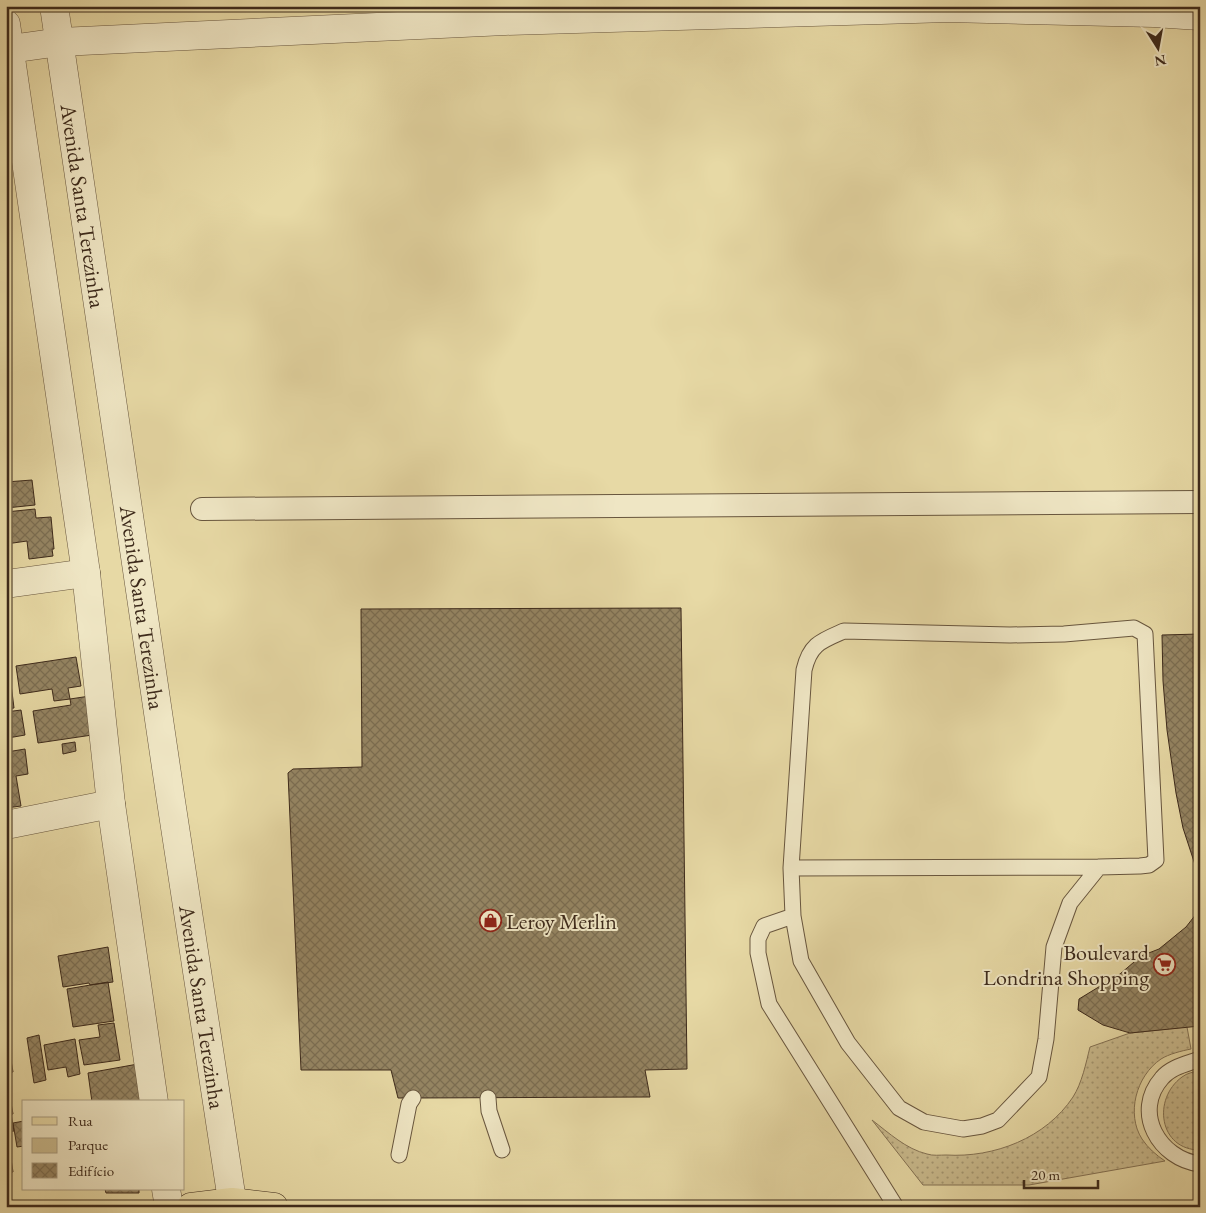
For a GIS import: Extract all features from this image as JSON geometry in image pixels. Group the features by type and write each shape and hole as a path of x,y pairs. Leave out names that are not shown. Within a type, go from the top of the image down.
{"main road":[{"path":"191,1207 233,1204 274,1207"}],"street":[{"name":"Avenida Santa Terezinha","path":"54,6 170,801 233,1204"},
{"path":"154,1100 111,804 86,573 8,41 60,42 534,20 949,7 1200,16"},
{"path":"202,509 1200,502"},
{"path":"6,584 86,573"},
{"path":"6,825 111,804"},
{"path":"166,1190 168,1207"}],"lane":[{"path":"791,868 1100,867 1149,865 1156,860 1145,634 1134,628 1064,634 1010,635 844,631 821,641 808,655 804,670 791,868 793,916 801,961 848,1043 900,1108 924,1122 963,1129 982,1126 998,1120 1039,1077 1046,1040 1054,947 1070,903 1100,867"},
{"path":"793,916 764,926 758,939 758,953 769,1004 896,1207"},
{"path":"1200,1059 1175,1068 1162,1077 1154,1089 1150,1103 1153,1130 1160,1144 1187,1163 1200,1164"},
{"path":"400,1155 409,1104 413,1098"},
{"path":"488,1098 489,1111 502,1150"}],"green space":[{"path":"1187,1027 1191,1049 1161,1059 1152,1066 1140,1085 1134,1107 1137,1129 1142,1139 1155,1154 1165,1161 1029,1185 923,1185 872,1120 905,1144 929,1155 964,1155 1000,1149 1034,1134 1049,1124 1062,1111 1079,1086 1090,1047 1130,1033"},
{"path":"1200,1070 1200,1150 1186,1148 1176,1142 1168,1133 1164,1122 1164,1110 1166,1098 1172,1086 1184,1076"}],"building":[{"path":"32,480 35,505 6,508 6,482"},
{"path":"35,509 36,518 51,517 54,549 52,549 53,556 29,559 27,541 6,544 6,512"},
{"name":"Leroy Merlin","path":"681,608 687,1069 645,1070 650,1097 413,1098 398,1098 391,1070 301,1070 288,773 293,769 362,767 361,609"},
{"path":"1200,634 1200,880 1183,828 1176,793 1167,730 1162,635"},
{"path":"76,657 81,686 68,688 70,699 54,701 52,689 20,694 16,666"},
{"path":"6,684 11,684 14,708 6,709"},
{"path":"90,696 99,734 38,743 33,711 71,705 70,699"},
{"path":"21,710 25,735 8,738 6,712"},
{"path":"75,742 76,751 63,754 62,744"},
{"path":"25,749 28,774 16,776 21,806 6,808 6,762 9,761 7,752"},
{"name":"Boulevard Londrina Shopping","path":"1200,909 1200,1026 1130,1033 1103,1025 1078,1010 1079,999 1120,974 1141,956 1159,949 1186,927"},
{"path":"108,947 113,982 63,987 58,956"},
{"path":"108,982 114,1021 73,1027 67,989"},
{"path":"114,1023 120,1060 84,1065 79,1040 100,1037 98,1025"},
{"path":"39,1035 46,1080 34,1083 27,1038"},
{"path":"75,1039 80,1074 68,1077 66,1067 48,1070 44,1045"},
{"path":"6,1048 9,1048 13,1072 6,1073"},
{"path":"138,1064 145,1100 92,1100 88,1073"},
{"path":"6,1086 8,1086 13,1114 6,1115"},
{"path":"11,1114 14,1131 7,1132 13,1172 6,1173 6,1115"},
{"path":"22,1121 22,1146 17,1147 13,1123"},
{"path":"105,1190 139,1190 139,1193 106,1193"}],"place":[{"name":"Leroy Merlin","path":"490,921"},
{"name":"Boulevard Londrina Shopping","path":"1165,965"}]}
